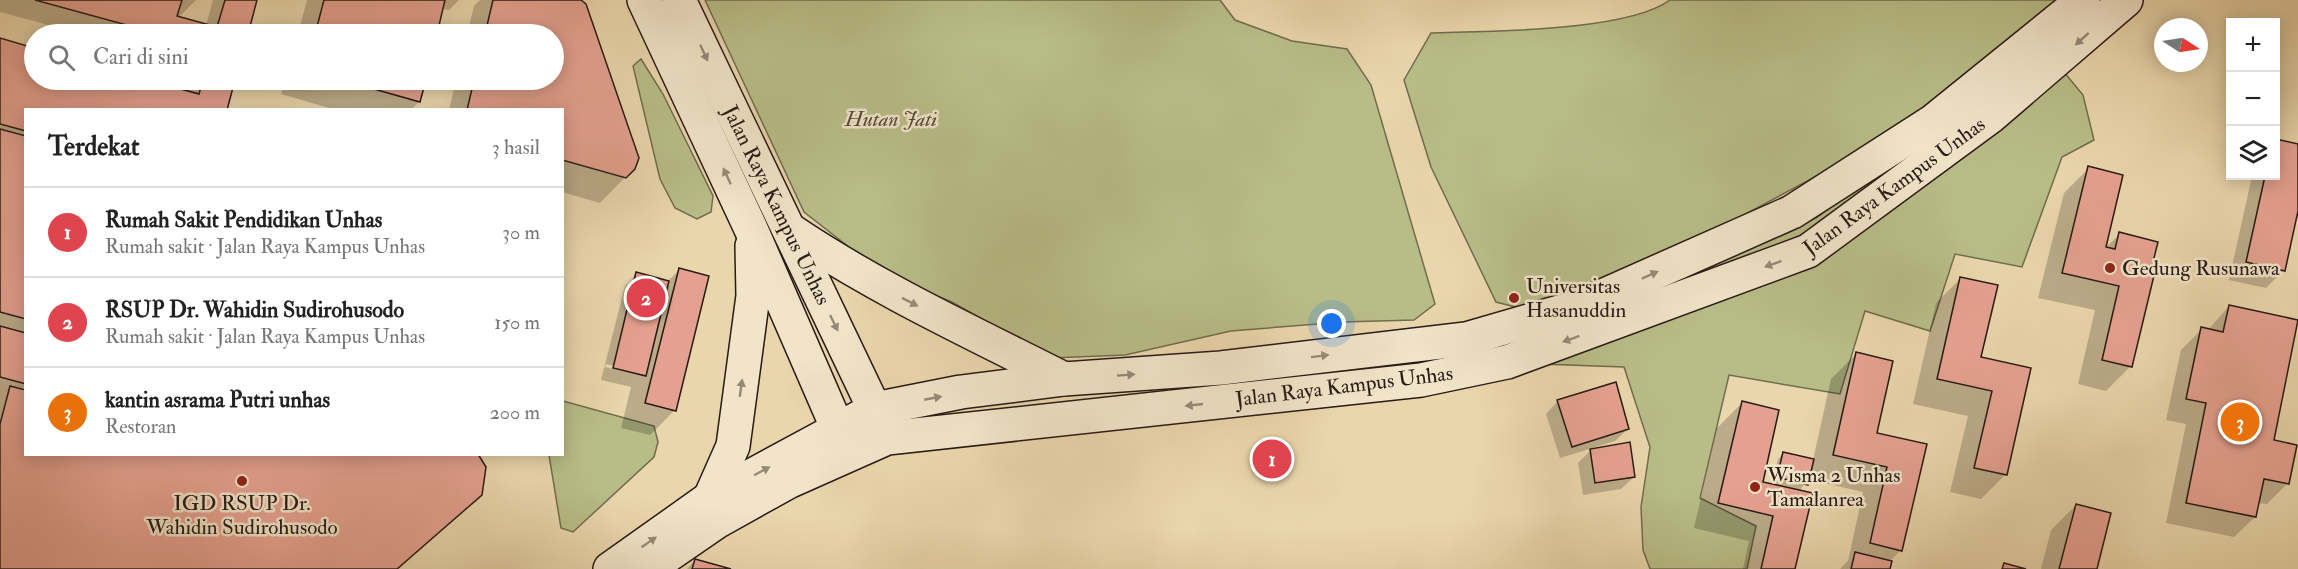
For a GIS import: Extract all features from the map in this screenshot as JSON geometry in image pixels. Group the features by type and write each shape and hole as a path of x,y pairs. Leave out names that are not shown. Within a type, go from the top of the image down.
{"street":[{"name":"Jalan Raya Kampus Unhas","path":"644,0 751,229 843,442"},
{"name":"Jalan Raya Kampus Unhas","path":"679,0 881,424"},
{"name":"Jalan Raya Kampus Unhas","path":"610,569 710,498 960,392 1064,379 1221,368 1466,339 1580,306 1792,213 1932,122 2083,0"},
{"name":"Jalan Raya Kampus Unhas","path":"881,424 1426,379 1507,362 1808,251 1990,117 2126,0"},
{"path":"710,498 733,446 753,296 751,229"},
{"path":"788,229 836,261 888,290 1064,379"},
{"path":"1419,344 1426,379"},
{"name":"Jalan Raya Kampus Unhas","path":"648,569 718,521 788,482 843,442"}],"green space":[{"name":"Hutan Jati","path":"705,0 1220,0 1235,20 1292,41 1347,49 1371,85 1435,304 1414,320 1343,322 1231,331 1125,355 1051,358 952,302 886,276 804,212"},
{"path":"1670,0 2070,0 1988,67 1867,149 1673,253 1523,309 1496,302 1431,167 1404,80 1431,33 1520,30 1590,24 1650,11"},
{"path":"2045,49 2083,95 2094,140 2062,157 2022,267 1955,254 1930,331 1865,311 1840,394 1729,375 1700,498 1756,526 1747,569 1650,569 1643,550 1641,507 1650,447 1624,367 1541,364 1647,294 1816,218"},
{"path":"641,59 663,94 713,196 711,212 697,219 675,208 660,179 633,66"},
{"path":"564,401 654,426 658,442 654,457 573,532 561,528 549,456 564,456"}],"building":[{"path":"35,0 182,0 177,16 206,24 123,24"},
{"path":"225,0 257,0 251,24 218,24"},
{"path":"324,0 445,0 439,24 318,24"},
{"path":"493,0 581,0 586,4 639,158 635,169 626,178 564,161 564,108 467,108 472,90 564,90 564,24 487,24"},
{"path":"0,38 24,45 24,90 184,90 199,94 200,90 232,90 228,108 24,108 24,130 0,124"},
{"path":"377,90 423,90 420,102"},
{"path":"0,129 24,135 24,318 0,312"},
{"path":"2280,140 2298,144 2298,211 2285,271 2246,262 2264,180 2280,180"},
{"name":"Gedung Rusunawa","path":"2088,166 2123,175 2106,247 2115,249 2119,232 2158,242 2153,262 2157,263 2132,367 2102,360 2119,286 2062,273"},
{"path":"679,268 709,276 676,411 645,403"},
{"path":"636,272 669,281 646,376 613,368"},
{"path":"1960,277 1998,285 1981,357 2031,368 2007,475 1974,468 1992,391 1937,379"},
{"path":"2229,305 2298,320 2274,440 2297,445 2289,484 2264,479 2256,517 2186,503 2206,403 2186,399 2201,327 2223,332"},
{"path":"0,326 24,332 24,383 0,377"},
{"path":"1856,352 1893,361 1877,433 1927,444 1902,551 1870,543 1887,467 1833,455"},
{"path":"1616,382 1629,429 1572,447 1557,400"},
{"name":"IGD RSUP Dr. Wahidin Sudirohusodo","path":"10,386 24,390 24,456 479,456 486,467 482,495 397,569 0,569 0,424"},
{"name":"Wisma 2 Unhas Tamalanrea","path":"1742,401 1779,410 1763,482 1813,493 1795,569 1761,569 1773,516 1718,503"},
{"path":"1630,442 1635,477 1595,483 1590,449"},
{"path":"1783,452 1814,459 1808,485 1777,477"},
{"path":"2076,504 2111,513 2097,569 2059,569"},
{"path":"1855,552 1892,561 1890,569 1851,569"},
{"path":"695,559 731,569 692,569"},
{"path":"2004,563 2026,569 2002,569"}],"place":[{"name":"Gedung Rusunawa","path":"2110,268"},
{"name":"RSUP Dr. Wahidin Sudirohusodo","path":"646,298"},
{"name":"Universitas Hasanuddin","path":"1514,298"},
{"name":"kantin asrama Putri unhas","path":"2240,422"},
{"name":"Rumah Sakit Pendidikan Unhas","path":"1272,459"},
{"name":"IGD RSUP Dr. Wahidin Sudirohusodo","path":"242,481"},
{"name":"Wisma 2 Unhas Tamalanrea","path":"1755,487"}]}
